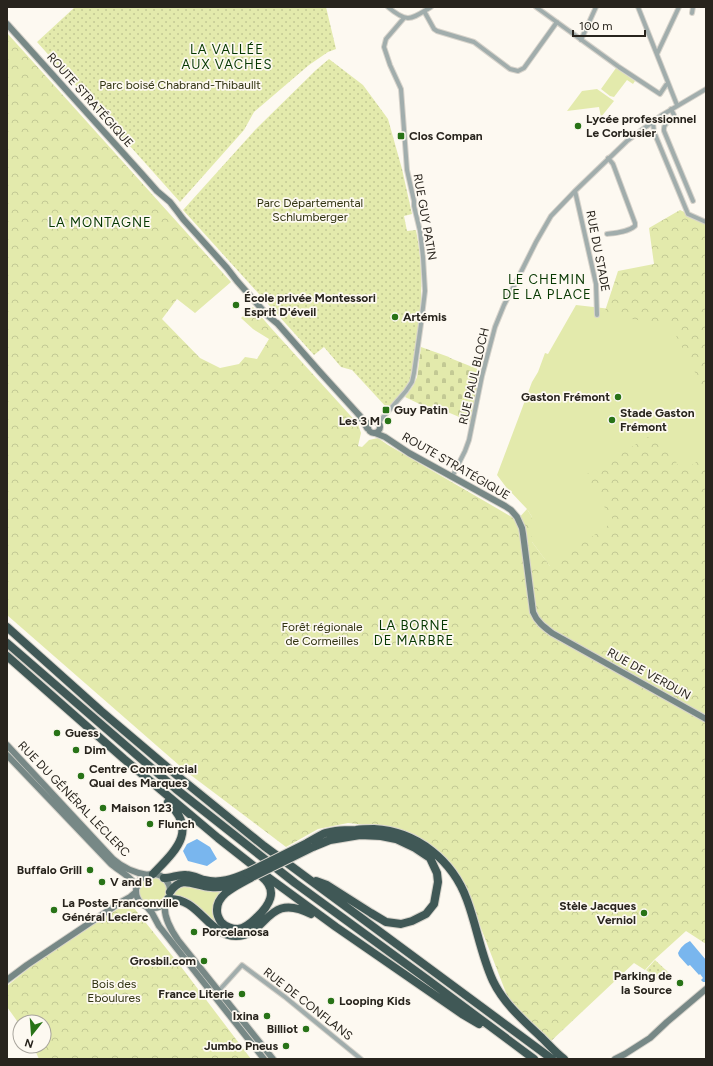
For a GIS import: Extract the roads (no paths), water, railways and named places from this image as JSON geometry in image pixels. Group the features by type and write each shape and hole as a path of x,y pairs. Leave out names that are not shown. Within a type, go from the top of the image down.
{"highway":[{"path":"7,626 92,703 180,778 264,846 552,1059"},
{"path":"7,643 176,789 296,883 534,1059"},
{"path":"9,659 124,760 269,878 336,927 462,1014 505,1038"},
{"path":"124,760 173,807 181,818 182,822 182,833 178,844 173,852 151,874"},
{"path":"336,927 300,909 288,907 275,911 246,933 238,936 230,935 217,929 196,909 188,904 168,898 178,884 184,882 209,887 228,885 310,845 324,834 351,830 374,829 404,835 435,853 452,872 467,900 483,954 494,981 508,1003 528,1026 564,1059"},
{"path":"309,879 327,885 386,922 401,924 412,921 426,914 434,904 438,882 437,873 430,858 415,848 396,839 381,836 360,835 310,845"},
{"path":"218,838 265,880 271,894 270,902 249,925 237,929 230,928 221,922 217,916 219,900 250,875"},
{"path":"164,878 172,878 185,874 210,881 223,881 250,875"}],"street":[{"path":"388,7 404,18 413,18 431,7"},
{"path":"536,7 618,67 660,94 668,84"},
{"path":"581,40 596,7"},
{"path":"638,7 677,105"},
{"path":"657,54 679,7"},
{"path":"692,13 693,7"},
{"path":"424,11 437,31 474,42 510,69 518,71 524,68 557,22"},
{"name":"RUE GUY PATIN","path":"376,427 406,391 413,379 425,291 420,231 407,170 401,89 384,47 386,40 404,18"},
{"name":"ROUTE STRATÉGIQUE","path":"7,24 157,191 170,208 183,219 227,268 265,307 279,325 360,416 367,428"},
{"name":"RUE PAUL BLOCH","path":"452,477 470,440 482,376 495,328 504,305 551,216 608,158 627,141 671,108 705,90"},
{"path":"671,108 674,117 665,125 664,131 693,201"},
{"path":"653,122 654,132 688,214 706,222"},
{"path":"607,234 614,234 632,229 635,226 613,164 608,158"},
{"name":"RUE DU STADE","path":"575,191 596,284 597,315"},
{"name":"ROUTE STRATÉGIQUE","path":"360,416 408,453 498,502 515,514 521,524 523,534 532,607 535,617 542,626 552,633 581,649"},
{"path":"368,424 376,427 370,432 367,428 368,424"},
{"name":"RUE DE VERDUN","path":"581,649 706,719"},
{"name":"RUE DU GÉNÉRAL LECLERC","path":"7,745 114,860 127,869 141,874 151,874"},
{"name":"RUE DU GÉNÉRAL LECLERC","path":"7,755 111,864 132,880 136,889"},
{"path":"7,980 27,965 130,897 141,879 151,874 157,875 164,878 169,886 168,898 164,908 173,932 264,1059"},
{"path":"136,889 138,899 152,913 159,926 273,1059"},
{"path":"115,906 126,903 157,908 168,898"},
{"name":"RUE DE CONFLANS","path":"216,994 242,965 285,997 361,1059"},
{"path":"615,1059 650,1038 706,989"}],"water":[{"path":"197,839 210,847 217,859 207,866 188,861 183,851 187,844"},
{"path":"690,941 706,960 706,982 703,982 701,980 703,978 700,974 699,975 690,965 688,966 679,956 678,953 680,949"}],"place":[{"name":"Lycée professionnel Le Corbusier","path":"578,126"},
{"name":"Clos Compan","path":"401,136"},
{"name":"École privée Montessori Esprit D'éveil","path":"236,305"},
{"name":"Artémis","path":"395,317"},
{"name":"Gaston Frémont","path":"618,397"},
{"name":"Guy Patin","path":"386,410"},
{"name":"Stade Gaston Frémont","path":"612,420"},
{"name":"Les 3 M","path":"388,421"},
{"name":"Guess","path":"57,733"},
{"name":"Dim","path":"76,750"},
{"name":"Centre Commercial Quai des Marques","path":"81,776"},
{"name":"Maison 123","path":"103,808"},
{"name":"Flunch","path":"150,824"},
{"name":"Buffalo Grill","path":"90,870"},
{"name":"V and B","path":"102,882"},
{"name":"La Poste Franconville Général Leclerc","path":"54,910"},
{"name":"Stèle Jacques Verniol","path":"644,913"},
{"name":"Porcelanosa","path":"194,932"},
{"name":"Grosbil.com","path":"204,961"},
{"name":"Parking de la Source","path":"680,983"},
{"name":"France Literie","path":"242,994"},
{"name":"Looping Kids","path":"331,1001"},
{"name":"Ixina","path":"267,1016"},
{"name":"Billiot","path":"306,1029"},
{"name":"Jumbo Pneus","path":"286,1046"}],"district":[{"name":"LA VALLÉE AUX VACHES","path":"227,56"},
{"name":"LA MONTAGNE","path":"100,222"},
{"name":"LE CHEMIN DE LA PLACE","path":"547,286"},
{"name":"LA BORNE DE MARBRE","path":"414,632"}],"park label":[{"name":"Parc boisé Chabrand-Thibaullt","path":"180,85"},
{"name":"Parc Départemental Schlumberger","path":"310,210"},
{"name":"Forêt régionale de Cormeilles","path":"322,634"},
{"name":"Bois des Eboulures","path":"114,991"}]}
